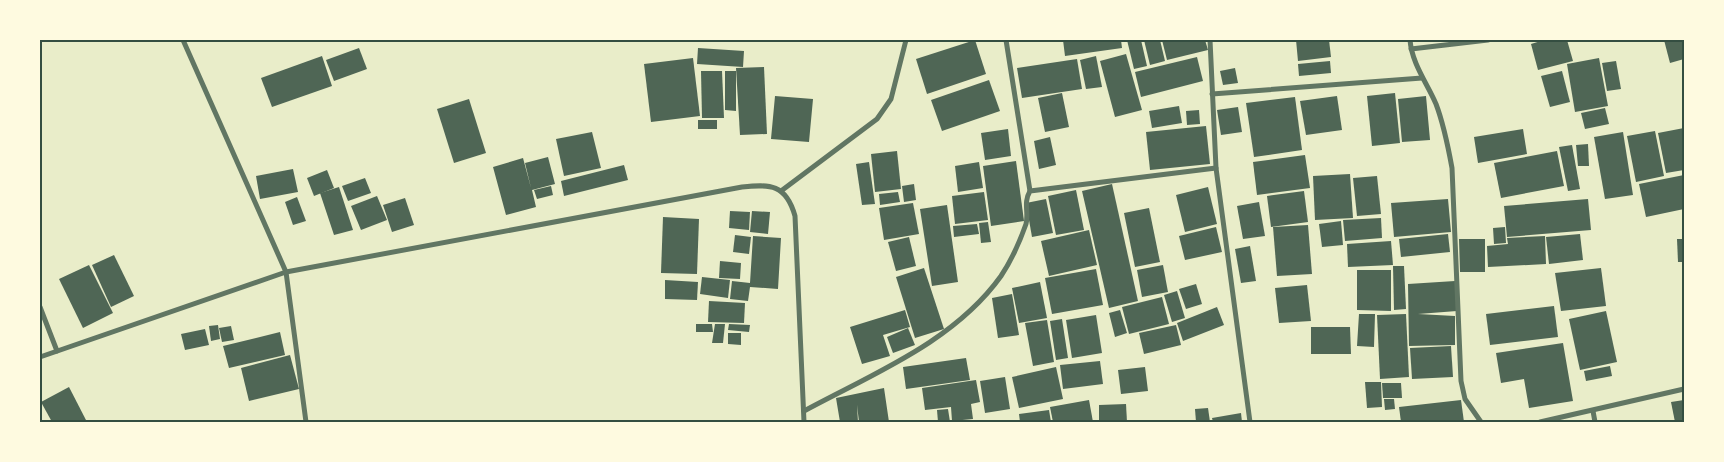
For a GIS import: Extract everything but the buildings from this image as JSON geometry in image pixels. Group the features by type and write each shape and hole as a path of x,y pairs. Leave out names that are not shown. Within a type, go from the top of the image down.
{"street":[{"path":"183,40 286,272 306,422"},
{"path":"781,190 877,119 891,99 906,40"},
{"path":"804,411 916,350 952,326 1001,275 1026,223 1025,202 1030,191 1006,40"},
{"path":"1210,40 1216,168 1250,422"},
{"path":"1410,40 1411,49 1422,78 1436,104 1447,138 1452,168 1461,381 1465,399 1481,422"},
{"path":"1411,49 1488,40"},
{"path":"1212,94 1422,78"},
{"path":"1030,191 1037,188 1216,168"},
{"path":"40,357 286,272 742,187 767,185 781,190 792,202 795,216 804,422"},
{"path":"40,307 57,351"},
{"path":"1540,422 1684,389"},
{"path":"1593,411 1595,422"}]}
